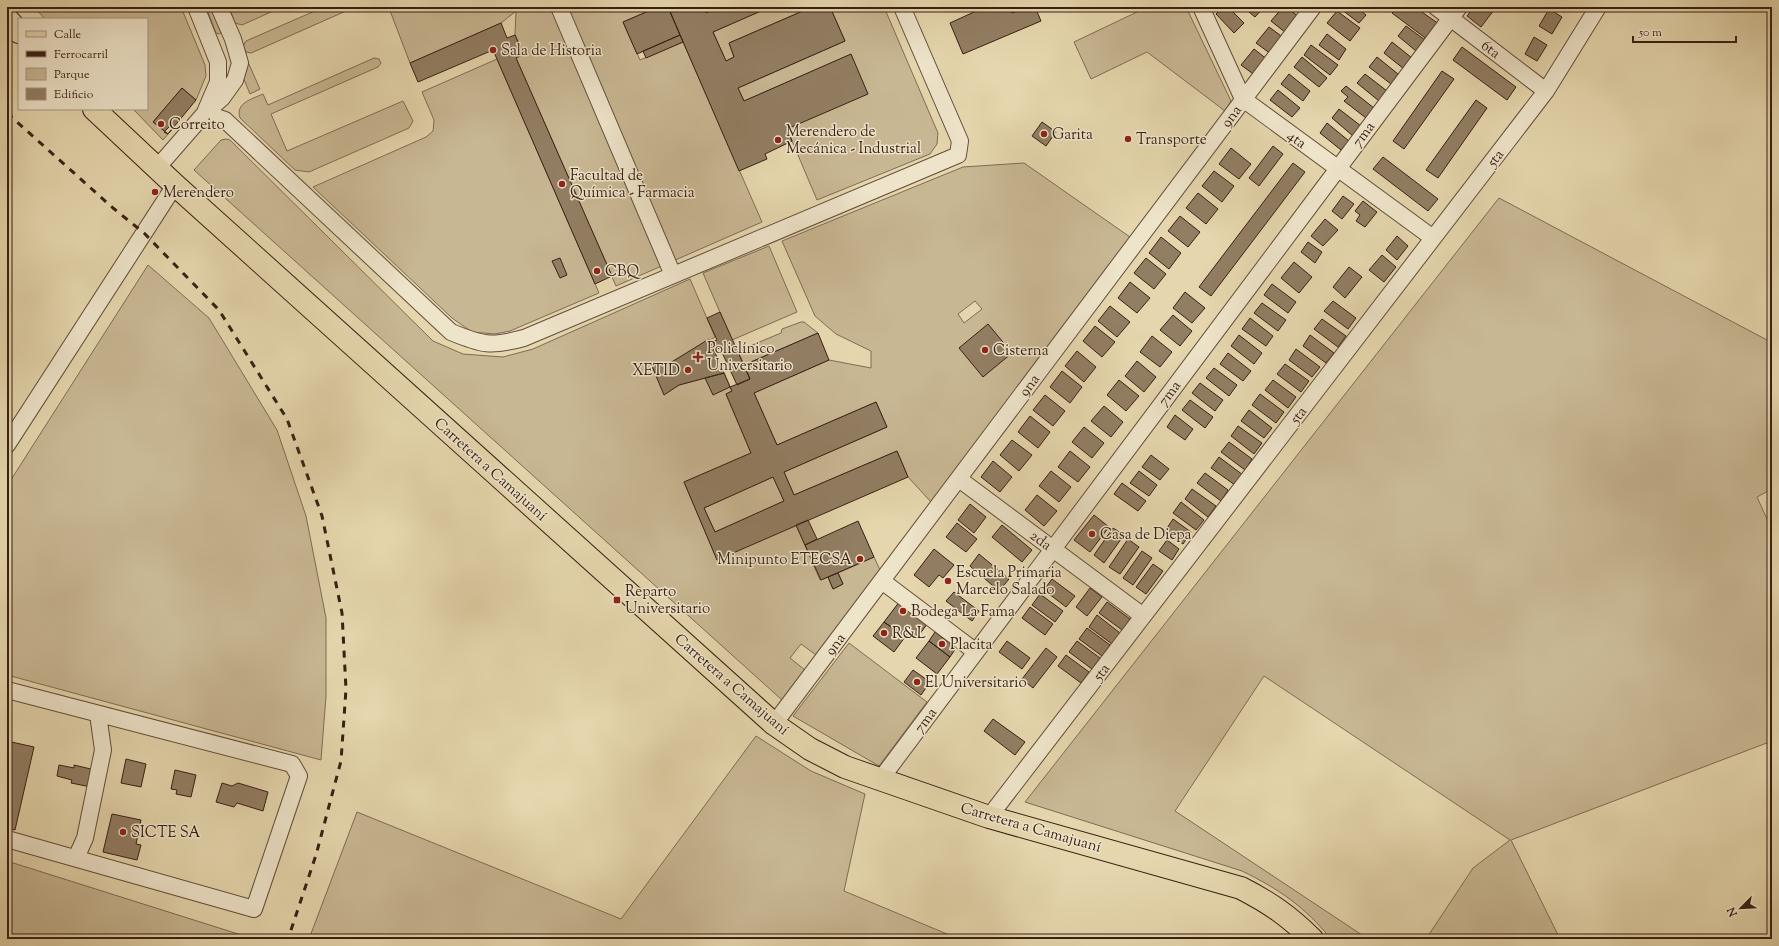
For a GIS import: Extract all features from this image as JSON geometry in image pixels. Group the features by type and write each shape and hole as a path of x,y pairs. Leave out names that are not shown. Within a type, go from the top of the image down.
{"main road":[{"path":"7,19 18,31"},
{"name":"Carretera a Camajuaní","path":"95,110 157,168 774,724 810,749 845,767 989,817 1241,888 1269,902 1294,920 1312,939"}],"street":[{"path":"196,7 218,62 218,82 205,113"},
{"path":"157,168 205,113 222,98 235,80 240,63 233,39 220,7"},
{"path":"559,7 673,275"},
{"path":"205,113 225,120 451,332 477,342 500,344 524,338 958,155 960,141 902,7"},
{"name":"4ta","path":"1201,7 1243,99 1433,238"},
{"name":"9na","path":"774,724 1313,7"},
{"name":"6ta","path":"1436,7 1454,12 1546,91"},
{"name":"5ta","path":"989,817 1546,91 1598,7"},
{"name":"7ma","path":"880,780 1454,12"},
{"path":"7,445 175,184"},
{"name":"2da","path":"959,479 1143,616"},
{"path":"882,581 976,652"},
{"path":"7,690 292,764 299,776 254,909 7,839"},
{"path":"76,858 85,838 103,750 98,714"}],"green space":[{"path":"34,7 181,7 205,65 206,76 196,100 182,88 153,122 168,134 163,140 134,110 148,110 148,18 44,18"},
{"path":"206,7 212,7 222,30 221,33 216,33"},
{"path":"229,7 282,7 242,25 235,23"},
{"path":"324,7 355,7 251,53 246,52 243,46 246,41"},
{"path":"658,7 623,22 640,60 683,42 762,222 616,286 516,58 524,54 515,35 516,11 501,23 410,63 389,8"},
{"path":"770,7 812,7 729,43 734,57 726,61 713,32"},
{"path":"830,7 884,7 938,133 937,144 930,154 817,200 787,129 850,55 744,101 738,88 845,41"},
{"path":"1135,7 1186,7 1231,101 1225,111 1147,52 1091,79 1074,42 1137,12"},
{"path":"374,58 379,59 381,63 378,67 271,114 287,151 403,101 413,121 409,128 309,172 295,170 240,118 239,113 242,105 254,98 263,94 268,105"},
{"path":"497,59 599,293 510,331 495,334 472,332 452,318 313,187 426,137 433,131 434,120 422,92"},
{"path":"248,62 260,89 250,94 243,77 246,63"},
{"path":"221,140 230,140 433,341 463,354 503,357 533,349 690,279 715,337 670,363 652,366 664,394 679,385 724,373 732,391 726,394 751,453 684,482 717,559 796,525 820,580 828,577 833,589 843,584 838,573 874,557 880,570 816,655 801,644 790,658 805,670 782,700 194,170"},
{"path":"1024,163 1130,237 931,502 908,477 897,451 794,495 784,472 887,427 876,402 777,445 754,393 829,360 871,368 871,351 836,334 815,316 782,241 963,167","holes":["975,301 982,309 964,323 958,314"]},
{"path":"1499,198 1767,340 1772,350 1772,489 1757,497 1772,530 1772,741 1511,840 1560,939 1426,939 1473,868 1510,840 1264,676 1175,811 1368,939 1331,939 1311,917 1291,900 1280,892 1242,871 1025,802"},
{"path":"769,246 797,312 732,340 703,273"},
{"path":"148,265 209,318 277,430 306,516 326,618 326,696 321,760 7,675 7,486"},
{"path":"804,322 818,333 744,365 738,351 781,333 782,329"},
{"path":"773,477 784,501 715,532 704,508"},
{"path":"849,643 927,702 879,766 793,716"},
{"path":"756,736 811,771 865,794 844,891 959,939 309,939 357,812 621,919"},
{"path":"7,861 254,939 7,939"}],"building":[{"path":"658,7 668,7 680,35 637,54 623,22"},
{"path":"668,7 704,7 706,13 714,9 713,7 770,7 713,32 726,61 734,57 729,43 812,7 830,7 845,41 738,88 744,101 851,54 868,94 787,129 792,141 765,154 767,159 739,171"},
{"path":"985,7 1009,7 1012,13 1026,7 1035,7 1041,21 963,54 950,23"},
{"path":"1223,7 1228,7 1244,23 1234,33 1216,14"},
{"path":"1243,7 1264,7 1255,17"},
{"path":"1283,7 1286,7 1299,17 1286,33 1271,21"},
{"path":"1343,7 1356,7 1366,15 1359,23 1341,9"},
{"path":"1396,7 1402,9 1404,7 1421,7 1419,10 1439,24 1428,40 1392,13"},
{"path":"1474,7 1490,7 1494,10 1481,27 1467,16"},
{"path":"1557,7 1568,7 1565,12"},
{"path":"1549,9 1562,17 1552,34 1539,26"},
{"path":"1337,11 1360,28 1350,41 1327,23"},
{"name":"Facultad de Química - Farmacia","path":"501,23 507,38 515,35 524,54 516,58 612,276 595,284 493,50 418,82 410,63"},
{"path":"1406,26 1425,40 1416,51 1398,36"},
{"path":"1269,27 1284,38 1271,54 1256,43"},
{"path":"1327,34 1346,49 1339,60 1319,45"},
{"path":"680,35 683,42 646,58 643,51"},
{"path":"1534,37 1547,45 1537,61 1525,54"},
{"path":"1392,42 1412,58 1404,69 1384,53"},
{"path":"1311,45 1338,65 1330,75 1304,55"},
{"path":"1462,47 1516,87 1507,100 1453,60"},
{"path":"1254,49 1268,60 1256,76 1241,65"},
{"path":"1302,57 1327,78 1319,87 1294,67"},
{"path":"1377,57 1398,74 1391,84 1369,67"},
{"path":"1442,71 1454,79 1404,149 1393,141"},
{"path":"1289,74 1310,91 1303,101 1281,84"},
{"path":"1365,74 1387,91 1379,101 1357,83"},
{"path":"1346,86 1374,108 1366,118 1344,101 1348,97 1341,91"},
{"path":"182,88 196,100 168,134 153,122"},
{"path":"1278,90 1300,108 1292,117 1270,100"},
{"path":"1476,100 1487,108 1438,178 1426,170"},
{"path":"1339,109 1361,126 1353,136 1332,118"},
{"name":"Garita","path":"1042,122 1056,132 1046,146 1032,136"},
{"path":"1327,123 1349,141 1341,150 1320,133"},
{"path":"170,126 173,128 168,134 164,132"},
{"path":"1273,146 1283,154 1259,186 1249,178"},
{"path":"1231,148 1251,164 1239,179 1219,164"},
{"path":"1383,157 1438,199 1428,211 1373,169"},
{"path":"1293,163 1305,172 1211,296 1199,287"},
{"path":"1214,171 1234,186 1222,202 1202,186"},
{"path":"1198,193 1218,209 1206,224 1186,208"},
{"path":"1343,196 1354,204 1342,219 1332,211"},
{"path":"1363,201 1377,212 1365,227 1356,221 1360,215 1355,211"},
{"path":"1180,216 1200,232 1188,247 1168,231"},
{"path":"1325,219 1338,230 1323,246 1311,236"},
{"path":"1397,236 1408,246 1397,260 1386,250"},
{"path":"1161,237 1181,253 1169,269 1149,253"},
{"path":"1308,242 1322,252 1315,263 1301,252"},
{"path":"1382,255 1396,267 1384,282 1369,270"},
{"path":"560,258 567,275 560,278 552,261"},
{"path":"1146,258 1166,274 1154,289 1134,273"},
{"path":"1294,262 1312,277 1299,293 1281,278"},
{"path":"1349,267 1362,277 1345,298 1333,287"},
{"path":"1130,282 1150,298 1137,313 1118,298"},
{"path":"1272,284 1296,302 1288,313 1264,295"},
{"path":"1185,292 1205,308 1192,323 1173,308"},
{"path":"1333,301 1356,318 1348,329 1324,311"},
{"path":"1262,303 1286,320 1278,331 1254,313"},
{"path":"1110,306 1130,322 1117,337 1098,321"},
{"path":"720,312 750,379 737,385 720,348 714,350 710,343 717,340 707,318"},
{"path":"1173,315 1192,331 1180,346 1160,330"},
{"path":"1250,318 1273,336 1266,346 1242,329"},
{"path":"1322,319 1346,336 1338,347 1314,329"},
{"name":"Cisterna","path":"988,324 1012,353 983,377 959,348"},
{"path":"1095,326 1115,342 1102,357 1083,341"},
{"path":"818,333 829,360 754,393 777,445 876,402 887,427 784,472 794,495 897,451 908,477 717,560 684,482 751,453 726,394 732,391 730,387 750,379 744,365","holes":["773,477 784,501 715,532 704,508"]},
{"path":"1239,335 1262,353 1254,364 1231,346"},
{"path":"1310,335 1334,353 1326,363 1303,346"},
{"path":"1152,336 1172,352 1160,367 1140,352"},
{"name":"Policlínico Universitario","path":"709,339 724,373 679,385 664,395 652,366 670,363"},
{"path":"1296,349 1320,367 1312,377 1289,360"},
{"path":"1077,351 1096,367 1084,382 1065,366"},
{"path":"1228,353 1251,371 1243,381 1220,364"},
{"path":"1137,361 1156,377 1144,392 1125,376"},
{"path":"1285,364 1309,381 1301,392 1277,374"},
{"path":"1214,368 1237,385 1229,396 1206,378"},
{"path":"1062,371 1082,387 1070,403 1050,387"},
{"path":"724,373 730,387 713,395 705,378"},
{"path":"1119,380 1139,396 1126,411 1107,395"},
{"path":"1273,380 1296,397 1288,408 1265,390"},
{"path":"1200,383 1223,400 1215,411 1192,393"},
{"path":"1260,394 1284,412 1276,423 1252,405"},
{"path":"1045,395 1065,411 1053,426 1033,410"},
{"path":"1190,400 1213,417 1205,428 1182,410"},
{"path":"1104,406 1123,422 1111,437 1091,421"},
{"path":"1249,410 1272,428 1264,438 1241,421"},
{"path":"1175,415 1193,429 1185,440 1167,427"},
{"path":"1030,416 1050,432 1038,448 1018,432"},
{"path":"1238,426 1262,443 1254,454 1231,436"},
{"path":"1084,427 1104,443 1092,458 1072,442"},
{"path":"1012,440 1032,455 1019,471 1000,455"},
{"path":"1229,442 1252,459 1245,470 1221,452"},
{"path":"1070,451 1090,467 1078,482 1058,467"},
{"path":"1151,455 1169,469 1160,480 1142,467"},
{"path":"1219,457 1243,475 1235,485 1211,468"},
{"path":"993,461 1012,477 1000,492 981,477"},
{"path":"1051,471 1071,487 1059,502 1039,486"},
{"path":"1139,471 1157,485 1149,496 1130,483"},
{"path":"1205,473 1228,490 1221,501 1197,483"},
{"path":"1122,483 1146,501 1138,511 1114,494"},
{"path":"1192,489 1216,506 1208,517 1185,499"},
{"path":"1037,495 1057,511 1044,526 1025,510"},
{"path":"1181,502 1204,520 1196,530 1173,513"},
{"path":"970,504 986,517 974,533 958,520"},
{"name":"Casa de Diepa","path":"1094,515 1109,527 1090,552 1074,540"},
{"path":"1173,519 1191,532 1183,544 1165,531"},
{"path":"808,520 817,539 805,545 796,525"},
{"path":"858,521 874,557 821,580 805,545"},
{"path":"957,523 977,539 966,552 946,537"},
{"path":"1002,525 1032,550 1022,562 992,537"},
{"path":"1113,528 1124,535 1104,563 1094,555"},
{"path":"1128,539 1139,547 1120,574 1109,567"},
{"path":"1167,540 1179,549 1172,560 1159,551"},
{"path":"934,549 954,565 943,578 939,575 929,587 914,575"},
{"path":"1142,551 1152,558 1133,585 1123,578"},
{"path":"979,554 1009,579 999,591 970,566"},
{"path":"1153,564 1163,571 1146,594 1136,587"},
{"path":"838,573 843,584 833,589 828,577"},
{"path":"1052,579 1075,596 1066,607 1044,590"},
{"path":"1090,588 1102,597 1087,616 1076,607"},
{"path":"954,592 979,611 972,621 946,601"},
{"path":"1040,594 1063,611 1055,622 1032,605"},
{"name":"Bodega La Fama","path":"900,601 928,623 916,639 908,633 905,637 884,622"},
{"path":"1107,602 1130,619 1122,630 1099,613"},
{"path":"1030,607 1053,624 1045,635 1022,618"},
{"path":"1097,615 1120,633 1112,644 1089,627"},
{"path":"884,622 905,637 894,652 873,636"},
{"path":"1087,628 1110,645 1102,656 1079,639"},
{"name":"Placita","path":"935,632 956,648 950,657 929,641"},
{"path":"929,641 950,657 937,674 916,658"},
{"path":"1007,641 1030,658 1022,669 999,652"},
{"path":"1077,641 1100,658 1092,669 1069,652"},
{"path":"1046,648 1057,657 1033,688 1022,679"},
{"path":"1066,655 1089,672 1081,683 1058,666"},
{"name":"El Universitario","path":"913,670 930,682 921,695 904,682"},
{"path":"993,719 1025,742 1015,755 984,731"},
{"path":"7,741 34,747 15,830 7,828"},
{"path":"126,759 146,764 141,787 121,783"},
{"path":"59,765 74,768 74,765 95,770 91,787 71,783 72,780 57,776"},
{"path":"175,770 196,775 191,797 176,794 177,790 171,789"},
{"path":"222,783 232,786 238,783 268,792 263,811 237,803 234,807 216,802"},
{"name":"SICTE SA","path":"112,814 141,820 136,844 141,845 137,860 103,852"}],"railway":[{"path":"7,113 113,208 144,233 219,310 287,419 322,516 342,613 346,689 341,761 316,855 288,939"}],"place":[{"name":"Sala de Historia","path":"493,50"},
{"name":"Correito","path":"161,124"},
{"name":"Garita","path":"1044,134"},
{"name":"Transporte","path":"1128,139"},
{"name":"Merendero de Mecánica - Industrial","path":"778,140"},
{"name":"Facultad de Química - Farmacia","path":"562,184"},
{"name":"Merendero","path":"155,192"},
{"name":"CBQ","path":"597,271"},
{"name":"Cisterna","path":"985,350"},
{"name":"Policlínico Universitario","path":"698,357"},
{"name":"XETID","path":"688,370"},
{"name":"Casa de Diepa","path":"1092,534"},
{"name":"Minipunto ETECSA","path":"860,559"},
{"name":"Escuela Primaria Marcelo Salado","path":"948,581"},
{"name":"Reparto Universitario","path":"617,600"},
{"name":"Bodega La Fama","path":"903,611"},
{"name":"R&L","path":"884,633"},
{"name":"Placita","path":"942,644"},
{"name":"El Universitario","path":"917,682"},
{"name":"SICTE SA","path":"123,832"}]}
